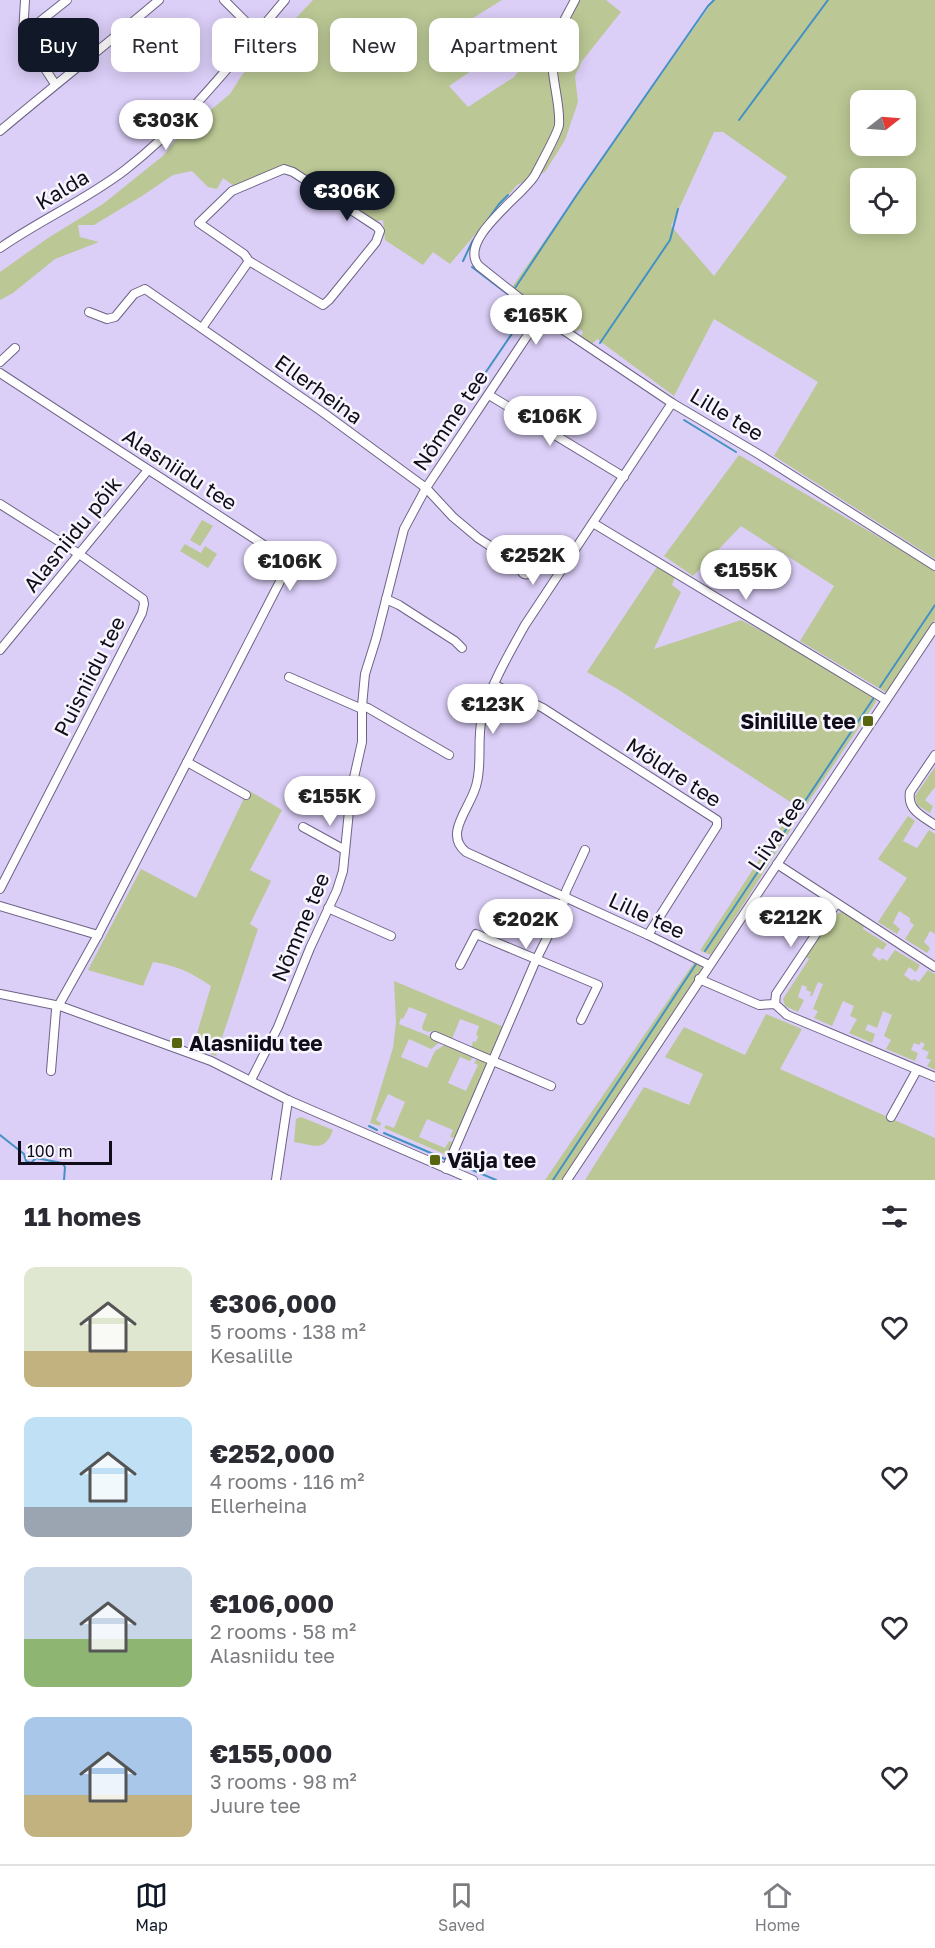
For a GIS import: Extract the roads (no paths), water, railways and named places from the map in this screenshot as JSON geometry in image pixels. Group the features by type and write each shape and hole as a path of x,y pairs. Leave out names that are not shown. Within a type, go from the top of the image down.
{"street":[{"path":"24,18 25,0"},
{"path":"44,18 67,0"},
{"path":"0,131 159,0"},
{"path":"224,0 242,18"},
{"name":"Kalda","path":"270,18 285,0"},
{"path":"575,0 554,46 553,75 559,126 534,178 493,218 474,248 475,260 479,266 541,315 672,403"},
{"path":"47,72 55,84"},
{"name":"Kalda","path":"0,248 104,185 126,169 178,123 225,72"},
{"path":"284,169 293,172 380,231 379,237 329,300 322,305 249,261 244,254 199,223 232,191 284,169"},
{"path":"202,328 249,261"},
{"name":"Ellerheina","path":"89,312 107,319 116,317 134,294 145,290 426,488 453,517 478,538 522,567"},
{"name":"Nõmme tee","path":"251,1080 278,1027 343,871 351,791 362,742 365,674 404,529 426,488 541,315"},
{"path":"0,362 15,348"},
{"name":"Alasniidu tee","path":"0,373 290,562 98,935 56,1010 51,1071"},
{"path":"489,395 624,477"},
{"name":"Lille tee","path":"709,965 466,852 457,843 456,828 469,805 477,783 482,717 525,625 672,403 760,455 935,566"},
{"name":"Alasniidu põik","path":"0,650 148,470"},
{"name":"Puisniidu tee","path":"0,504 79,554 143,599 144,604 142,613 0,889"},
{"path":"593,523 886,700"},
{"path":"386,599 409,611 462,648"},
{"name":"Liiva tee","path":"567,1180 935,627"},
{"path":"288,677 362,708 368,708 449,755"},
{"name":"Möldre tee","path":"495,685 543,708 717,820 717,826 648,935"},
{"path":"935,755 910,792 909,798 915,812 935,825"},
{"path":"187,762 246,795"},
{"path":"303,827 345,850"},
{"path":"446,1169 491,1061 563,906 585,850"},
{"path":"777,864 935,967"},
{"path":"775,1004 776,993 836,904"},
{"path":"0,906 98,935"},
{"path":"328,909 391,936"},
{"path":"460,965 476,934 598,986 581,1020"},
{"path":"699,979 759,1005 775,1004 787,1015 935,1077"},
{"path":"0,994 60,1006 211,1061 288,1100 462,1178 473,1180"},
{"path":"435,1036 551,1086"},
{"path":"891,1117 917,1070"},
{"path":"276,1180 288,1100"}],"waterway":[{"path":"515,288 576,196 714,0"},
{"path":"739,120 828,0"},
{"path":"484,225 508,195"},
{"path":"600,343 670,240 678,209"},
{"path":"463,261 479,232"},
{"path":"472,267 510,296 526,313 475,388"},
{"path":"684,420 736,452"},
{"path":"880,687 935,605"},
{"path":"705,951 873,699"},
{"path":"553,1180 696,964"},
{"path":"369,1126 377,1130"},
{"path":"384,1133 445,1159"},
{"path":"0,1135 24,1154 26,1161 31,1163 36,1158 62,1163 65,1167 64,1180"},
{"path":"458,1164 496,1180"}],"place":[{"name":"Sinilille tee","path":"868,721"},
{"name":"Alasniidu tee","path":"177,1043"},
{"name":"Välja tee","path":"435,1160"}]}
